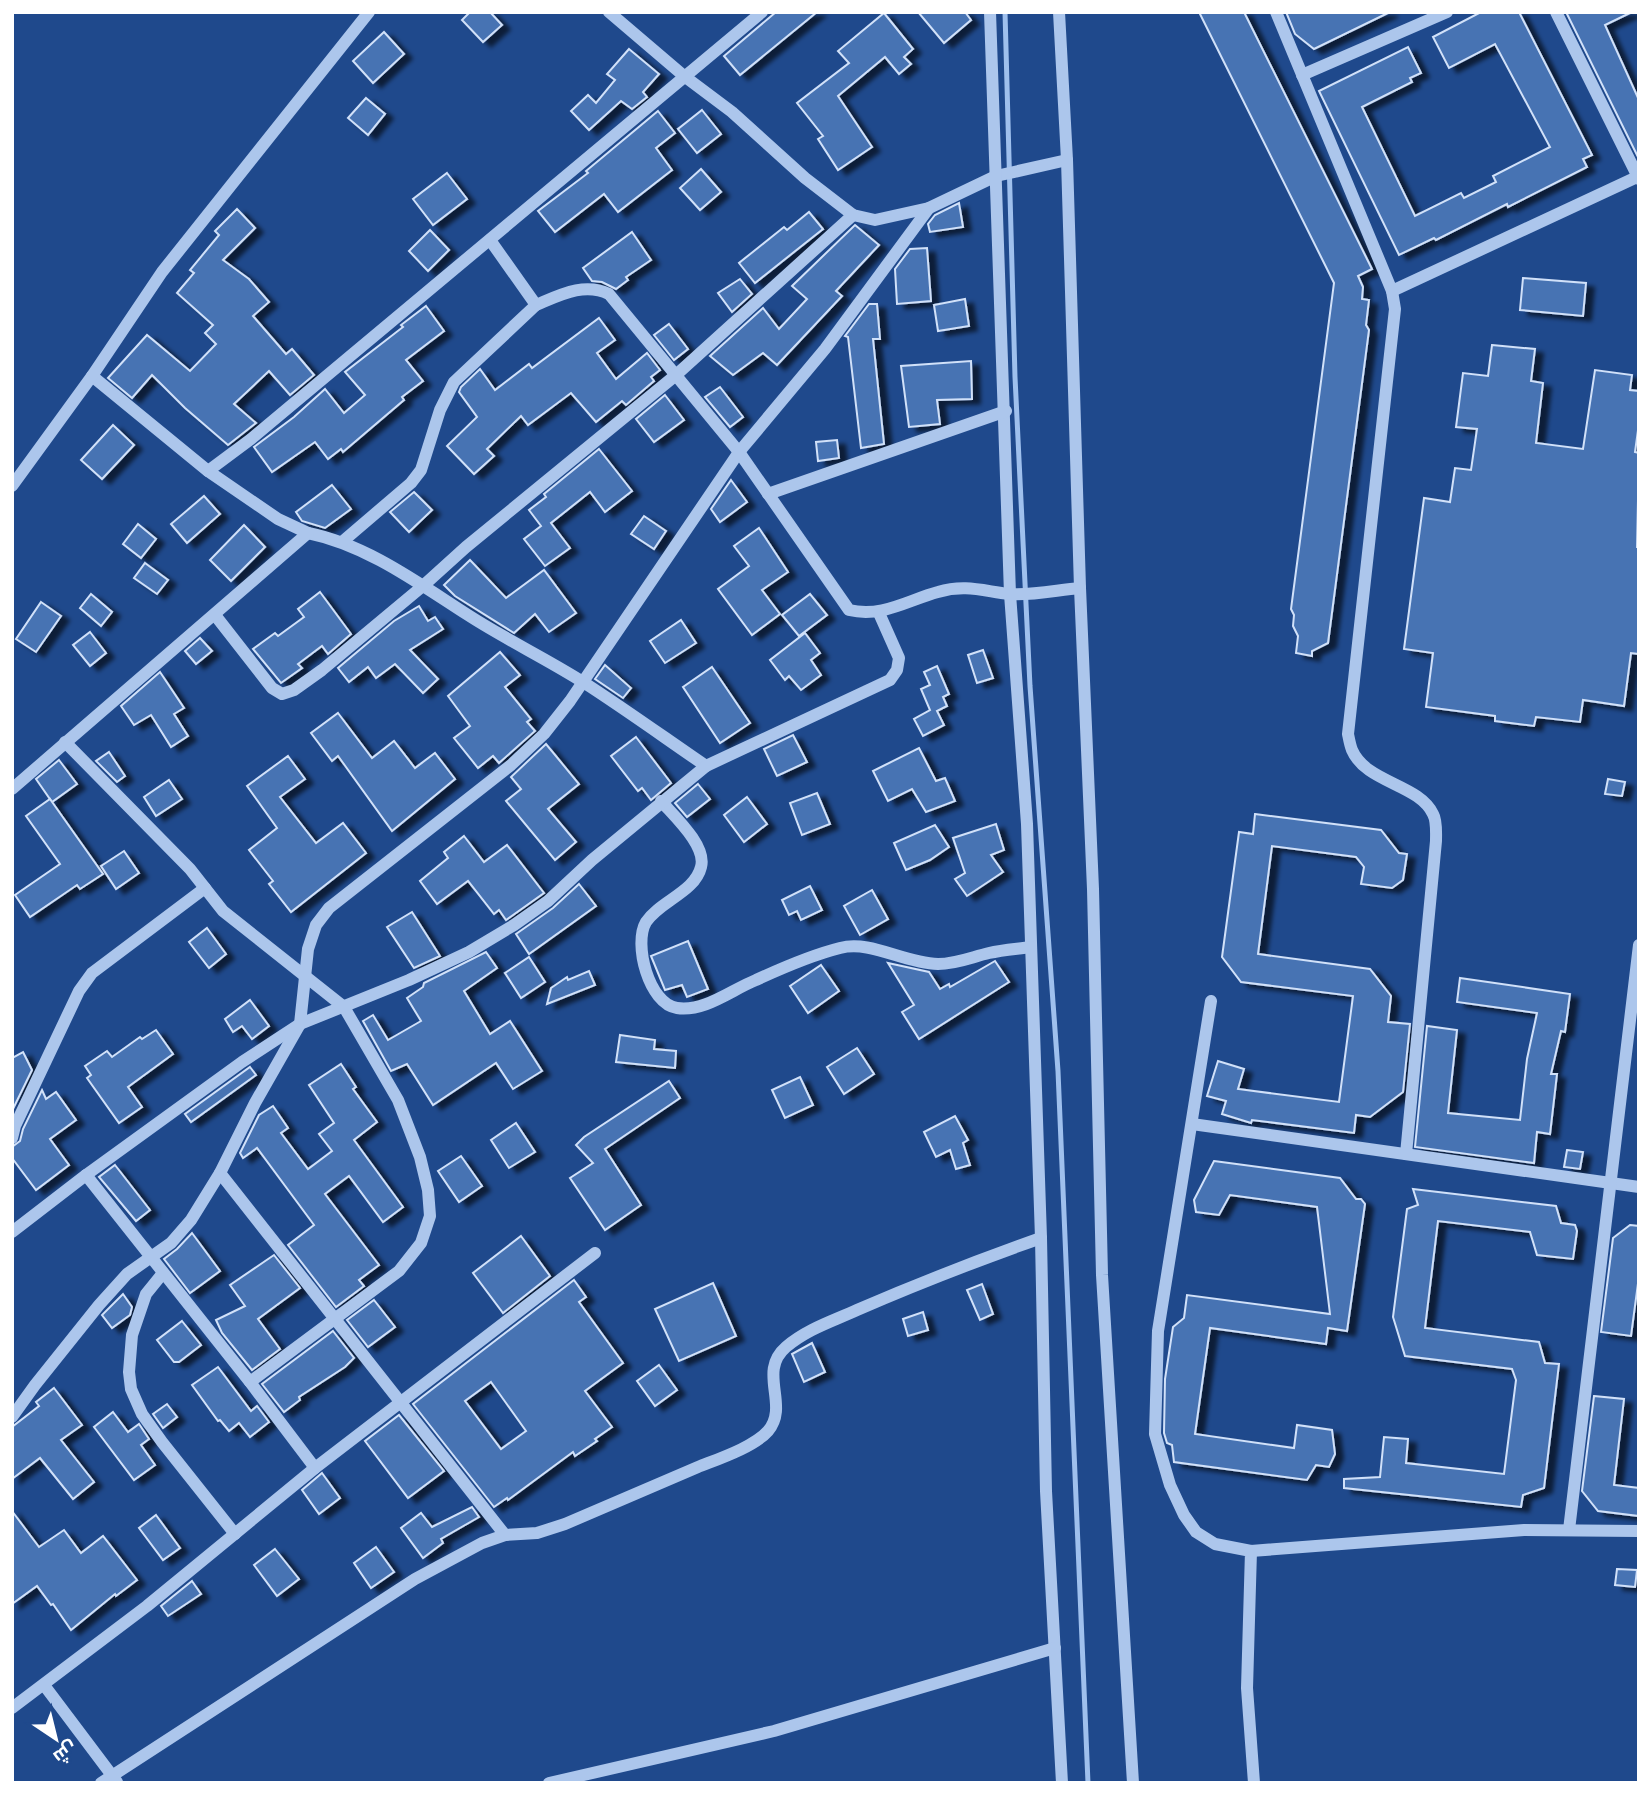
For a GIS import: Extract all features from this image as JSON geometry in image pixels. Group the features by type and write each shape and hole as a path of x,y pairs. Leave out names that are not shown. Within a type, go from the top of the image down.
{"street":[{"path":"12,486 92,376 162,272 369,12"},
{"path":"609,12 732,113 804,178 853,215 875,220 929,208 996,176 1067,160"},
{"path":"208,471 251,439 762,12"},
{"path":"990,12 1006,411 1010,594 1027,824 1041,1238 1046,1491 1062,1783"},
{"path":"1059,12 1067,160 1080,588 1093,889 1102,1275 1133,1783"},
{"path":"1276,12 1392,291 1395,309 1348,734 1352,750 1359,760 1372,772 1424,801 1434,815 1436,841 1406,1154"},
{"path":"1302,75 1447,12"},
{"path":"1392,291 1638,178 1556,12"},
{"path":"12,1417 99,1304 127,1274 171,1243 191,1220 220,1173 255,1103 300,1024 308,949 316,925 329,908 511,765 544,734 570,701 739,452 825,349 929,208"},
{"path":"215,615 272,688 277,692 287,693 322,670 466,547 676,375 853,215"},
{"path":"490,240 536,305"},
{"path":"342,542 411,483 421,470 440,410 454,382 536,305 571,291 588,288 609,294 739,452 849,610 879,613 941,591 973,587 1010,594 1080,588"},
{"path":"92,376 208,471 278,519 308,533 342,542 424,585 469,616 582,681 706,766"},
{"path":"768,494 1006,411"},
{"path":"12,789 308,533"},
{"path":"12,1232 242,1062 300,1024 469,952 514,925 548,901 661,801 706,766 890,680 897,670 899,658 879,613"},
{"path":"65,742 164,842 223,911 344,1007 398,1100 420,1157 428,1190 430,1216 421,1243 399,1271 250,1382"},
{"path":"661,801 689,832 702,854 701,867 694,880 664,903 645,924 642,939 644,961 652,989 662,1001 675,1008 711,1002 754,981 837,948 854,945 912,961 938,964 1031,947"},
{"path":"12,1138 15,1126 79,991 92,972 205,888"},
{"path":"1569,1530 1639,945"},
{"path":"1211,1001 1158,1331 1155,1434 1170,1485 1184,1515 1196,1532 1215,1544 1251,1551 1524,1530 1639,1531"},
{"path":"1192,1124 1639,1187"},
{"path":"220,1173 505,1535"},
{"path":"86,1175 315,1468"},
{"path":"44,1685 110,1781 415,1579 472,1548 505,1535 537,1533 565,1524 763,1436 774,1422 776,1405 772,1370 776,1360 785,1348 808,1332 883,1299 1041,1238"},
{"path":"12,1708 147,1606 315,1468 594,1254"},
{"path":"163,1273 146,1294 132,1335 129,1372 131,1389 142,1414 162,1442 235,1534"},
{"path":"1251,1551 1247,1688 1254,1783"},
{"path":"549,1783 775,1731 1055,1648"}],"building":[{"path":"470,12 490,12 502,25 483,42 462,20"},
{"path":"776,12 817,12 740,75 724,56"},
{"path":"918,12 965,12 971,20 944,43"},
{"path":"1199,12 1244,12 1372,269 1358,276 1363,287 1362,299 1369,300 1366,325 1369,330 1328,643 1312,651 1312,656 1296,653 1298,636 1293,626 1294,615 1291,609 1334,283"},
{"path":"1286,12 1390,12 1314,49 1295,34"},
{"path":"1481,12 1519,12 1592,155 1583,159 1587,167 1508,207 1507,204 1436,240 1434,238 1399,255 1319,91 1408,47 1421,73 1410,78 1412,82 1362,107 1415,216 1461,193 1464,198 1496,182 1493,176 1550,147 1495,44 1449,68 1433,37"},
{"path":"1566,12 1632,12 1605,25 1639,100 1639,159"},
{"path":"884,13 913,49 904,57 911,64 899,74 885,57 838,96 872,147 838,170 818,139 823,136 797,103 849,63 838,51"},
{"path":"384,32 404,54 373,83 353,61"},
{"path":"629,49 659,74 643,92 647,97 632,109 621,101 589,130 571,111 588,95 596,103 615,80 607,74"},
{"path":"366,98 385,114 368,135 348,118"},
{"path":"702,110 721,134 697,153 678,129"},
{"path":"658,111 675,133 656,148 672,170 618,212 604,194 555,232 538,211 588,173 586,171"},
{"path":"701,169 721,192 700,210 680,188"},
{"path":"447,173 467,199 433,225 413,199"},
{"path":"959,203 963,227 930,232 928,224 935,215"},
{"path":"237,209 255,228 223,260 249,279 269,302 253,316 286,354 292,349 314,375 290,395 269,371 234,404 256,423 228,445 152,375 132,398 108,378 147,335 190,371 216,344 205,333 213,325 177,293 194,273 190,270 219,235 215,231"},
{"path":"809,212 823,229 755,283 739,263 784,227 787,230"},
{"path":"855,225 879,245 836,291 842,296 777,365 763,353 733,375 710,356 763,308 779,329 807,299 792,286"},
{"path":"430,230 449,250 428,271 409,251"},
{"path":"632,232 651,260 626,277 628,280 616,289 602,282 592,281 583,268"},
{"path":"927,248 931,301 897,304 895,269 910,249"},
{"path":"1523,278 1586,283 1583,316 1520,310"},
{"path":"740,279 752,294 732,312 718,293"},
{"path":"965,299 969,326 938,331 934,305"},
{"path":"869,304 877,304 880,339 873,339 884,444 861,448 848,337 845,336"},
{"path":"426,306 444,331 406,360 423,381 343,452 341,449 328,459 315,442 272,472 254,447 325,389 344,413 365,395 345,372"},
{"path":"599,318 615,340 597,353 616,379 647,353 660,370 651,377 654,381 626,405 622,401 596,422 571,393 528,425 521,416 487,449 494,456 474,474 447,446 477,417 459,392 461,387 480,369 495,390 529,364 532,368"},
{"path":"669,324 688,349 674,360 654,335"},
{"path":"1492,345 1535,349 1531,381 1543,383 1536,443 1583,449 1595,370 1632,375 1630,390 1639,391 1635,452 1639,453 1639,654 1631,653 1624,706 1583,700 1580,722 1536,717 1534,726 1495,721 1495,716 1426,707 1433,653 1404,649 1424,498 1450,502 1455,468 1471,470 1477,429 1456,427 1463,373 1488,376"},
{"path":"971,361 972,399 937,400 940,424 909,427 901,366"},
{"path":"720,387 743,417 730,427 705,397"},
{"path":"665,395 684,420 654,442 636,419"},
{"path":"113,425 134,445 102,479 81,460"},
{"path":"837,440 839,458 818,461 816,442"},
{"path":"599,449 632,491 605,512 590,492 551,523 570,548 545,566 524,539 541,526 529,510 546,497 544,494"},
{"path":"731,480 747,502 720,522 711,509"},
{"path":"332,485 351,509 325,528 302,521 296,512"},
{"path":"414,492 432,510 409,532 390,512"},
{"path":"204,496 220,514 187,543 171,524"},
{"path":"644,516 666,531 654,549 631,534"},
{"path":"138,524 156,539 141,558 123,544"},
{"path":"244,525 265,547 231,581 210,560"},
{"path":"759,528 788,572 762,590 780,614 752,635 718,589 749,566 734,546"},
{"path":"470,560 506,598 544,570 576,613 549,632 535,614 514,633 455,596 444,585"},
{"path":"145,563 168,580 157,594 134,578"},
{"path":"320,592 351,634 328,654 322,646 298,664 302,668 281,683 253,649 275,633 278,636 304,617 298,609"},
{"path":"91,594 112,612 101,626 80,608"},
{"path":"810,594 827,615 799,636 782,615"},
{"path":"41,602 61,616 36,652 16,639"},
{"path":"419,606 428,621 435,617 443,629 410,650 438,679 423,693 395,664 376,678 368,667 349,682 338,668 394,621"},
{"path":"681,620 696,643 665,663 650,641"},
{"path":"90,632 106,653 90,666 73,645"},
{"path":"805,633 820,653 811,660 821,675 801,690 789,676 785,680 770,660"},
{"path":"200,638 212,651 196,664 185,651"},
{"path":"983,650 993,678 977,683 968,655"},
{"path":"500,652 520,675 505,687 531,719 527,722 535,731 499,763 493,756 478,768 454,738 470,726 448,696"},
{"path":"605,665 631,688 623,698 595,679"},
{"path":"937,666 949,694 943,697 947,706 937,711 944,725 923,736 914,719 930,710 921,689 930,685 924,672"},
{"path":"712,667 750,723 720,743 683,687"},
{"path":"160,672 184,708 174,714 188,736 171,747 151,715 134,725 121,706"},
{"path":"338,713 372,758 394,741 415,768 435,753 455,779 392,831 338,756 332,761 311,733"},
{"path":"793,735 807,762 777,776 764,749"},
{"path":"636,737 671,783 651,800 642,788 638,791 611,756"},
{"path":"546,744 579,784 548,809 576,842 555,860 506,801 521,789 511,777"},
{"path":"919,748 936,781 945,778 955,801 926,812 912,789 888,801 873,771"},
{"path":"109,752 125,776 117,782 96,761"},
{"path":"288,756 305,779 280,797 316,843 343,823 366,853 291,912 269,884 273,881 249,850 277,828 247,786"},
{"path":"59,760 77,784 52,802 36,779"},
{"path":"1608,779 1625,782 1622,796 1605,794"},
{"path":"169,780 182,799 156,816 144,797"},
{"path":"698,784 710,799 687,817 675,803"},
{"path":"817,793 830,824 802,835 790,803"},
{"path":"747,797 767,824 744,842 724,815"},
{"path":"50,799 103,874 80,889 77,885 30,917 15,895 60,864 26,816"},
{"path":"1255,814 1381,830 1399,853 1407,854 1403,880 1392,888 1361,884 1364,867 1356,857 1272,846 1258,954 1370,969 1391,996 1388,1022 1410,1024 1403,1092 1370,1117 1356,1115 1354,1133 1252,1120 1251,1123 1222,1114 1226,1101 1207,1096 1218,1061 1244,1069 1238,1089 1339,1102 1353,996 1241,982 1222,957 1239,832 1253,834"},
{"path":"996,824 1004,850 991,855 1003,872 967,896 955,879 965,873 953,838"},
{"path":"935,825 949,847 930,860 906,870 894,843"},
{"path":"464,836 484,862 507,845 544,893 506,920 499,910 494,914 468,881 437,904 420,881 448,858 444,852"},
{"path":"124,851 139,873 116,889 101,866"},
{"path":"579,884 596,906 529,954 516,934 553,908"},
{"path":"810,886 822,910 801,920 797,911 789,915 782,900"},
{"path":"872,890 888,919 860,935 844,906"},
{"path":"412,912 440,956 414,968 387,927"},
{"path":"207,928 226,954 209,968 189,942"},
{"path":"688,941 708,989 687,997 682,985 665,990 651,956"},
{"path":"486,952 497,968 464,991 490,1034 510,1021 542,1071 513,1089 496,1063 433,1105 407,1064 391,1071 363,1021 373,1015 388,1040 421,1021 407,998 423,987 424,983"},
{"path":"529,957 545,982 521,998 505,973"},
{"path":"995,961 1009,982 919,1039 902,1012 914,1005 888,963 929,972 940,989 949,984 950,987"},
{"path":"821,965 839,991 808,1013 790,986"},
{"path":"589,971 595,985 547,1004 551,988 567,977 568,980"},
{"path":"1460,978 1570,994 1565,1032 1561,1031 1551,1074 1557,1074 1550,1134 1537,1132 1534,1163 1415,1147 1427,1026 1457,1030 1448,1113 1520,1120 1527,1059 1537,1013 1457,1002"},
{"path":"250,1000 269,1026 252,1039 242,1026 233,1032 225,1019"},
{"path":"156,1030 173,1054 128,1087 142,1107 119,1123 87,1078 91,1075 85,1066 107,1051 112,1057 140,1037 142,1039"},
{"path":"620,1035 655,1040 654,1049 676,1051 675,1068 616,1062"},
{"path":"857,1048 874,1074 844,1094 827,1067"},
{"path":"23,1052 32,1070 12,1111 12,1058"},
{"path":"341,1064 356,1087 353,1089 377,1122 354,1140 403,1207 383,1222 349,1176 325,1194 379,1265 359,1280 364,1286 336,1307 288,1245 314,1225 257,1148 243,1158 240,1153 259,1115 273,1106 288,1128 281,1133 308,1169 332,1151 319,1134 334,1123 309,1085"},
{"path":"250,1067 256,1075 191,1122 185,1114"},
{"path":"800,1077 813,1105 785,1118 772,1090"},
{"path":"669,1081 680,1098 605,1149 641,1205 605,1230 570,1178 593,1163 576,1145"},
{"path":"42,1090 46,1099 56,1092 76,1120 50,1139 69,1165 36,1190 12,1158 12,1147 20,1141"},
{"path":"955,1116 968,1140 963,1143 970,1165 956,1169 950,1150 936,1157 924,1132"},
{"path":"516,1123 535,1152 509,1168 491,1140"},
{"path":"1567,1150 1583,1152 1580,1169 1564,1167"},
{"path":"461,1156 482,1186 459,1202 438,1171"},
{"path":"1214,1161 1340,1178 1356,1199 1361,1199 1365,1204 1347,1331 1328,1328 1326,1344 1210,1328 1195,1434 1294,1448 1297,1425 1332,1430 1335,1454 1329,1467 1316,1465 1307,1480 1174,1462 1172,1445 1167,1443 1164,1433 1165,1379 1173,1327 1184,1318 1187,1295 1330,1314 1317,1207 1230,1195 1219,1215 1196,1212 1194,1200"},
{"path":"115,1165 150,1210 136,1221 99,1177"},
{"path":"1413,1189 1556,1206 1561,1223 1575,1225 1577,1231 1573,1259 1537,1255 1530,1232 1438,1221 1425,1328 1539,1342 1545,1363 1559,1364 1544,1488 1523,1495 1521,1507 1344,1488 1344,1479 1380,1477 1384,1437 1408,1439 1406,1463 1504,1474 1516,1380 1512,1369 1405,1356 1393,1317 1407,1209 1418,1205"},
{"path":"1630,1225 1639,1226 1639,1276 1631,1336 1601,1332 1613,1238"},
{"path":"192,1233 220,1271 190,1293 164,1259"},
{"path":"521,1236 550,1276 503,1313 473,1273"},
{"path":"274,1255 300,1288 258,1319 280,1349 252,1370 222,1333 216,1320 245,1306 230,1285"},
{"path":"574,1280 586,1297 579,1302 623,1363 585,1391 612,1427 575,1456 573,1452 508,1500 507,1498 494,1507 413,1404","holes":["491,1382 526,1431 501,1449 465,1401"]},
{"path":"713,1283 736,1336 679,1361 655,1309"},
{"path":"982,1284 993,1314 980,1320 967,1290"},
{"path":"123,1294 132,1307 130,1315 112,1328 102,1315"},
{"path":"374,1300 395,1327 368,1347 347,1320"},
{"path":"923,1312 928,1330 908,1336 903,1319"},
{"path":"182,1321 201,1345 179,1362 174,1362 157,1340"},
{"path":"333,1331 354,1358 345,1367 299,1397 300,1400 284,1412 262,1384"},
{"path":"812,1343 825,1372 804,1382 792,1354"},
{"path":"659,1365 677,1390 655,1406 637,1381"},
{"path":"218,1367 251,1411 257,1406 269,1422 250,1437 239,1423 229,1431 218,1421 192,1385"},
{"path":"54,1388 82,1425 61,1440 94,1482 73,1499 40,1458 12,1479 12,1427 39,1406 36,1402"},
{"path":"1594,1396 1624,1399 1614,1485 1639,1488 1639,1516 1598,1511 1582,1491"},
{"path":"167,1404 177,1417 163,1428 153,1414"},
{"path":"113,1412 128,1432 139,1424 149,1439 141,1445 155,1465 134,1480 94,1427"},
{"path":"399,1415 444,1471 408,1498 365,1441"},
{"path":"322,1473 340,1498 319,1514 302,1490"},
{"path":"472,1507 479,1517 441,1539 443,1543 423,1558 401,1528 421,1513 432,1527"},
{"path":"12,1511 39,1547 64,1530 81,1553 103,1536 137,1580 116,1596 115,1594 71,1630 37,1586 12,1604"},
{"path":"156,1515 180,1548 163,1560 139,1528"},
{"path":"376,1547 394,1572 371,1588 354,1563"},
{"path":"275,1549 299,1579 277,1596 254,1565"},
{"path":"1617,1569 1637,1570 1635,1587 1615,1585"},
{"path":"192,1581 201,1594 168,1616 161,1606"}],"waterway":[{"path":"1005,12 1015,377 1030,686 1058,1071 1088,1783"}]}
